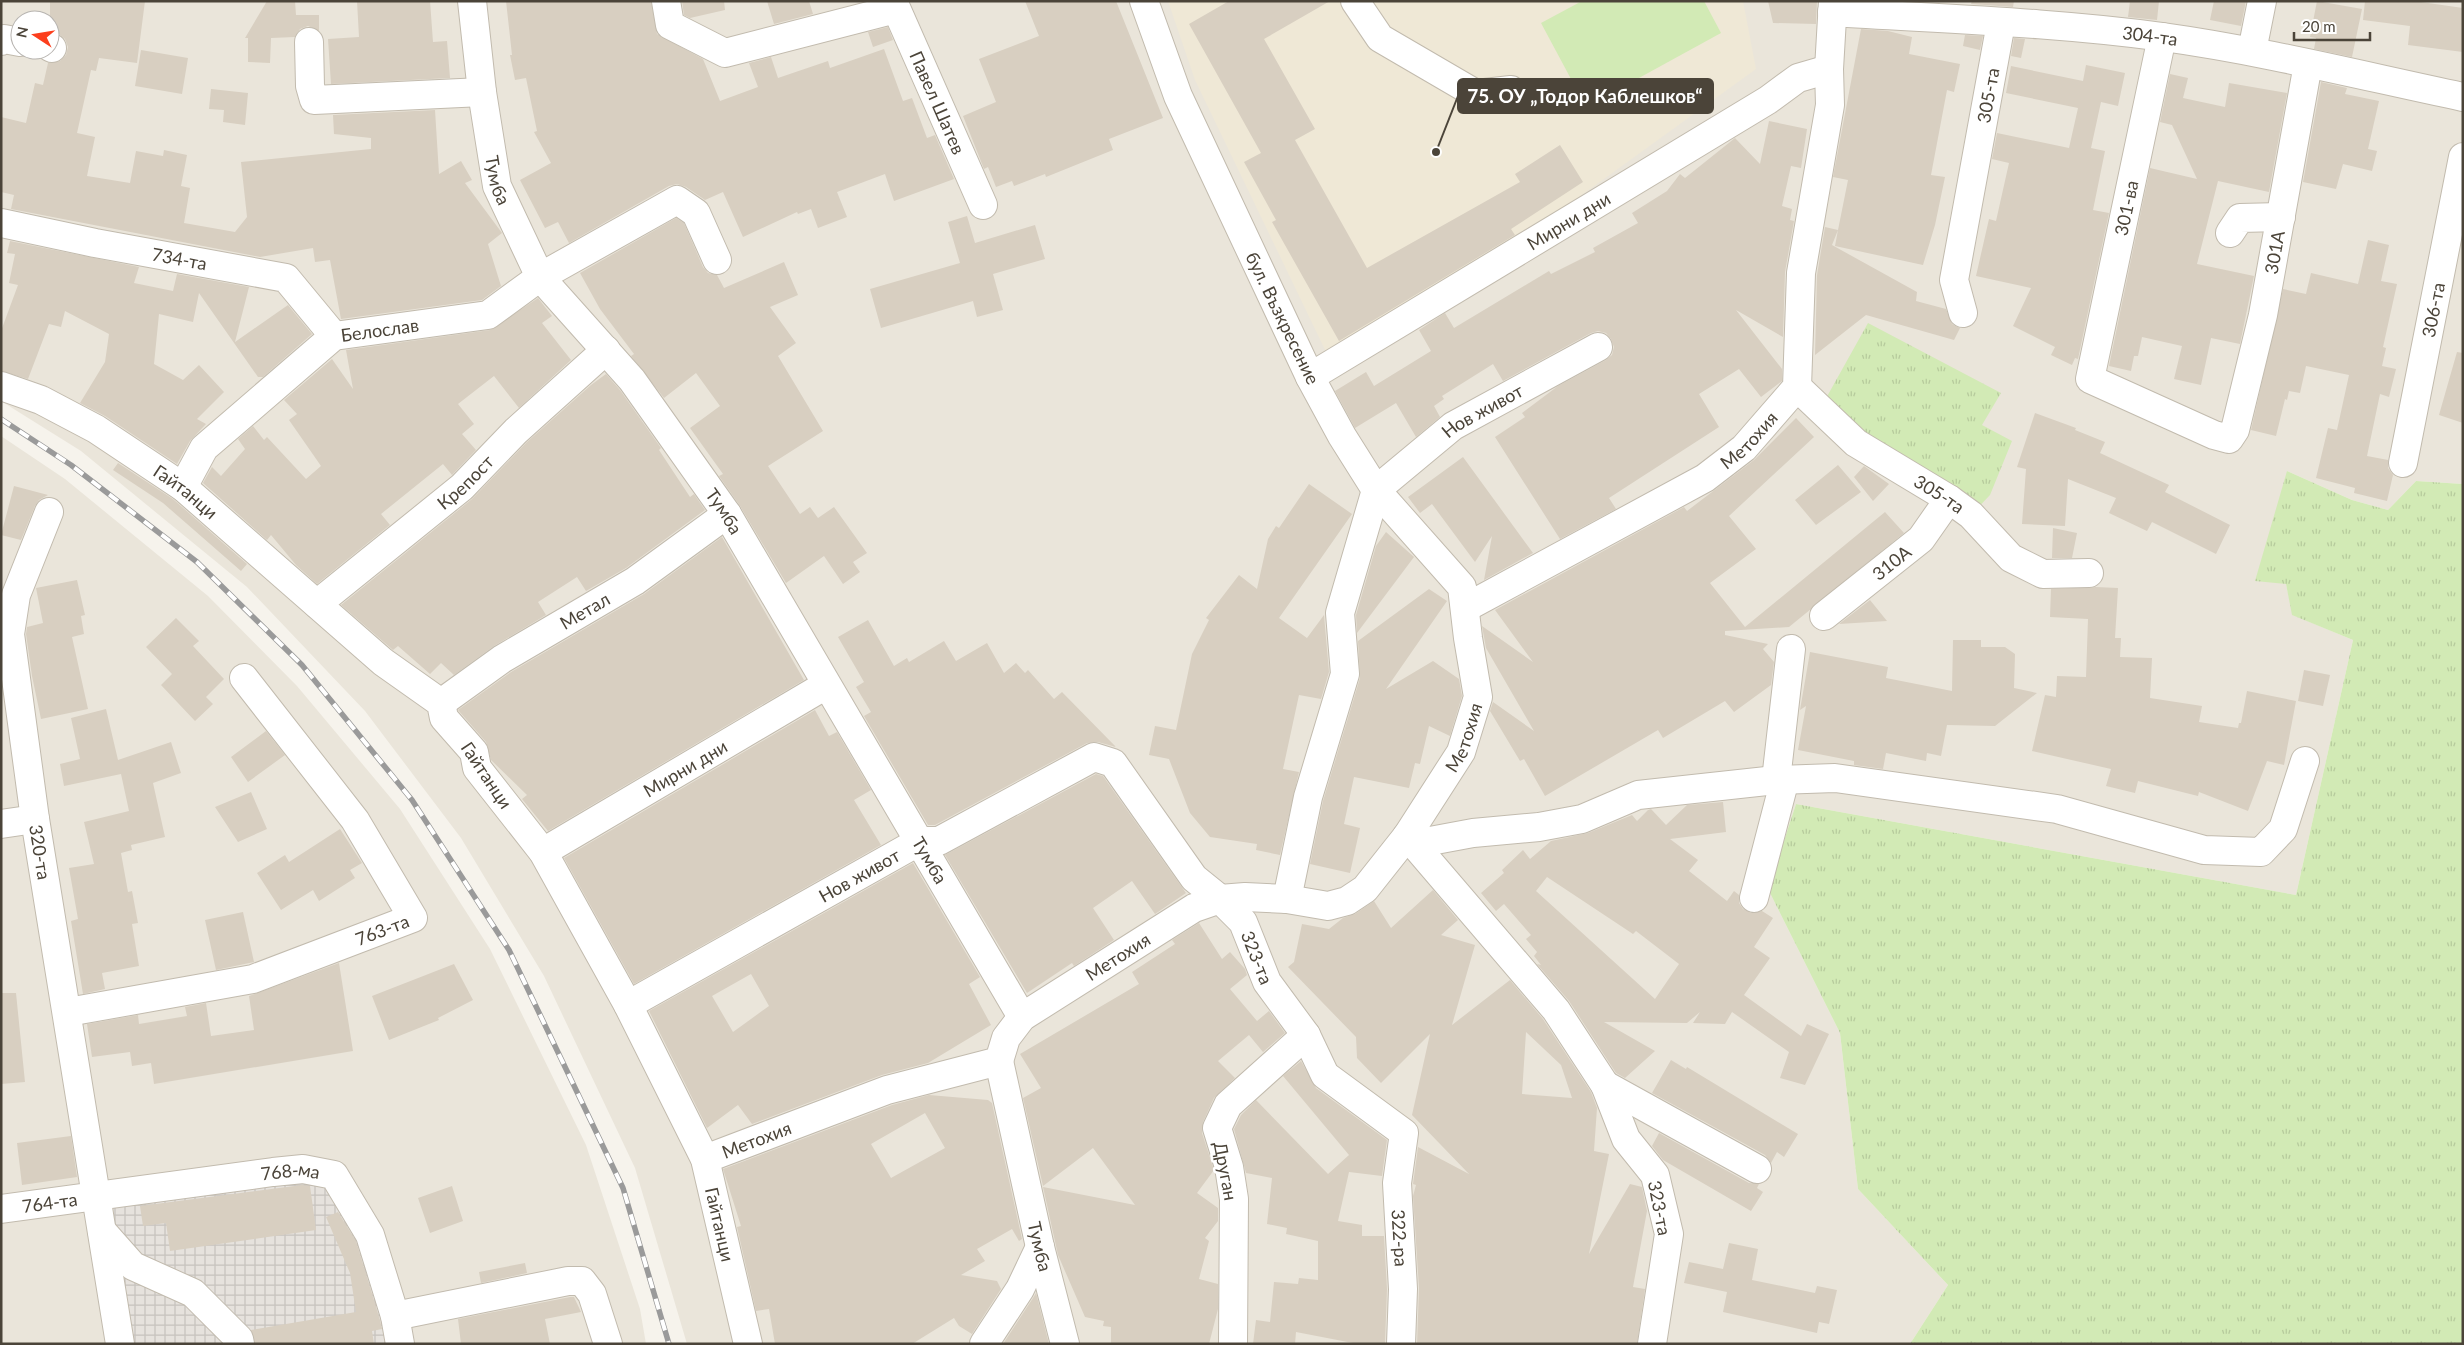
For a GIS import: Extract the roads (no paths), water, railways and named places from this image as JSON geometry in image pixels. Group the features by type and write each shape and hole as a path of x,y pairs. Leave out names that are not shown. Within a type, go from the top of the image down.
{"street":[{"name":"Тумба","path":"472,1 482,92 497,186 540,277 632,380 727,514 1022,1017"},
{"path":"666,1 670,25 725,53 895,5"},
{"name":"бул. Възкресение","path":"1144,1 1178,96 1310,377 1342,436 1376,490 1462,587 1465,608"},
{"path":"1355,1 1380,38 1476,94 1510,90"},
{"path":"2252,51 2262,1"},
{"name":"Павел Шатев","path":"895,5 983,205"},
{"path":"1798,387 1801,273 1830,105 1829,69 1832,6"},
{"name":"304-та","path":"1832,6 2001,23 2070,26 2162,37 2252,51 2463,97"},
{"name":"305-та","path":"1963,313 1954,280 2001,23"},
{"name":"301-ва","path":"2162,37 2090,379 2229,439"},
{"path":"309,42 310,86 314,100 482,92"},
{"name":"301А","path":"2229,439 2235,430 2263,316 2308,64"},
{"name":"Мирни дни","path":"1310,377 1768,100 1798,78 1829,69"},
{"name":"306-та","path":"2403,463 2463,157"},
{"name":"Белослав","path":"183,487 204,448 334,336 488,315 540,277 677,200 696,213 717,260"},
{"path":"2230,232 2240,218 2281,217"},
{"name":"734-та","path":"1,223 95,243 286,278 334,336"},
{"name":"Нов живот","path":"1376,490 1453,426 1598,347"},
{"name":"Крепост","path":"317,604 462,487 516,431 606,350"},
{"name":"Гайтанци","path":"1,386 41,400 96,429 183,487 383,662 441,703 444,718 474,752 477,768 543,852 628,1005 704,1159 748,1344"},
{"name":"305-та","path":"1798,387 1856,443 1950,499 1971,516 2011,558 2044,574 2089,574"},
{"name":"Метохия","path":"704,1159 887,1090 999,1061 1006,1038 1022,1017 1194,908 1220,899 1287,899 1328,906 1347,901 1365,889 1410,840 1461,752 1478,697 1465,608 1705,478 1744,448 1798,387"},
{"path":"1287,899 1308,797 1344,674 1340,613 1376,490"},
{"name":"310А","path":"1824,616 1921,539 1950,499"},
{"name":"320-та","path":"49,512 16,595 10,634 35,819 68,1012 120,1344"},
{"name":"Метал","path":"441,703 502,659 635,581 727,514"},
{"path":"1754,898 1780,779 1791,649"},
{"name":"763-та","path":"68,1012 253,979 413,918 354,820 244,678"},
{"name":"Мирни дни","path":"543,852 826,684"},
{"name":"Нов живот","path":"628,1005 920,841 939,841 1094,757"},
{"name":"323-та","path":"1094,757 1113,763 1194,878 1220,899 1243,922 1267,982 1306,1036 1325,1075 1404,1133"},
{"path":"1410,840 1539,827 1582,818 1638,795 1780,779 1835,778 2057,809 2204,850 2261,852 2283,829 2304,761"},
{"path":"1,824 35,819"},
{"name":"323-та","path":"1410,840 1556,1010 1605,1085 1626,1139 1655,1175 1669,1234 1652,1344"},
{"name":"Друган","path":"1233,1344 1234,1199 1229,1167 1217,1128 1228,1105 1306,1036"},
{"name":"Тумба","path":"999,1061 1040,1247 1065,1344"},
{"name":"323-та","path":"1605,1085 1757,1169"},
{"name":"322-ра","path":"1401,1344 1403,1289 1397,1183 1404,1133"},
{"name":"768-ма","path":"97,1195 273,1172 303,1170 334,1175 370,1235 395,1316 400,1344"},
{"name":"764-та","path":"1,1209 97,1195"},
{"path":"102,1231 133,1266 192,1293 239,1339 240,1344"},
{"path":"984,1344 1020,1289 1040,1247"},
{"path":"395,1316 568,1281 582,1281 592,1294 608,1344"}],"railway":[{"path":"1,419 71,465 197,562 302,665 412,800 509,950 623,1188 669,1344"}],"place":[{"name":"75. ОУ „Тодор Каблешков“","path":"1436,152"}]}
